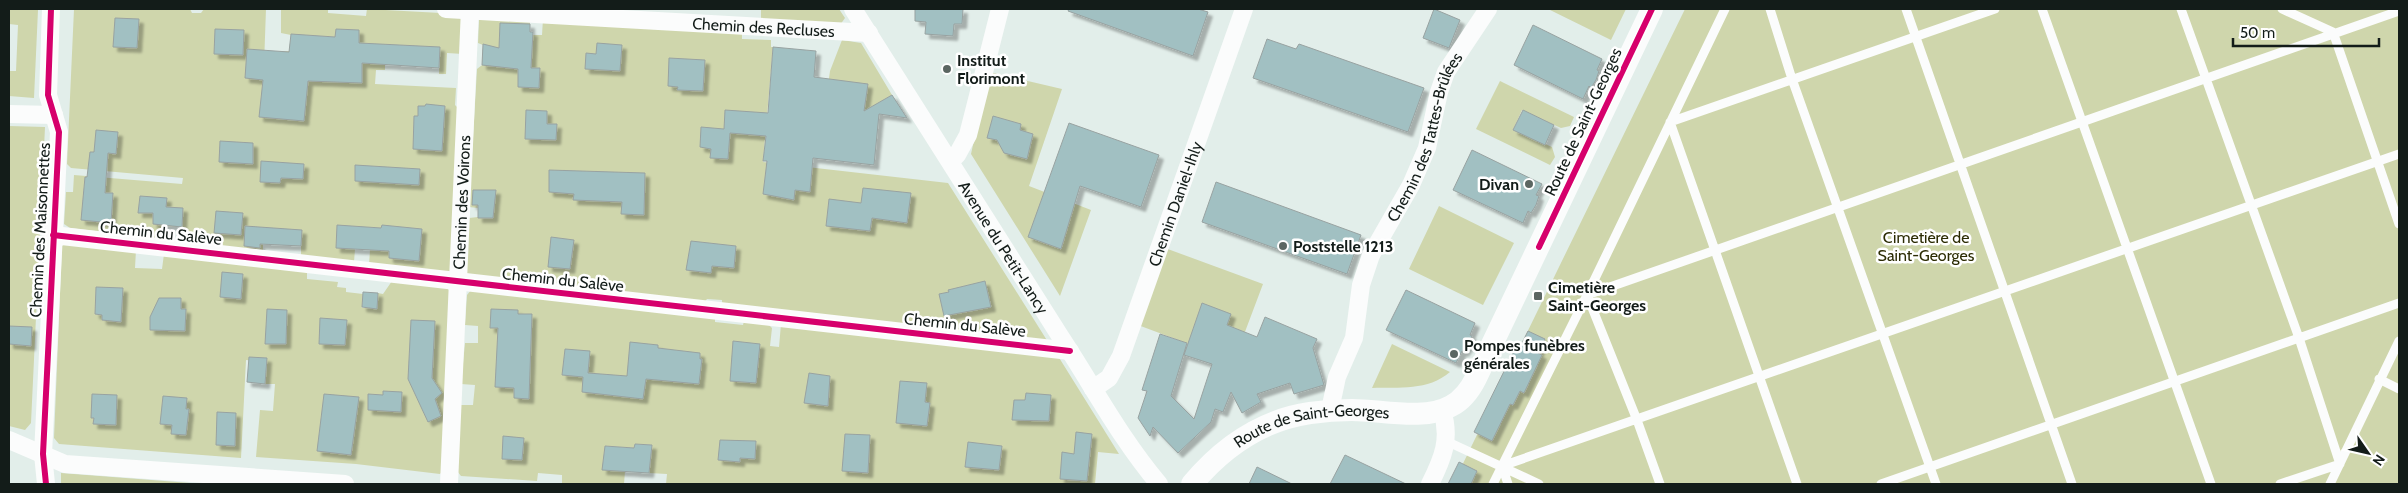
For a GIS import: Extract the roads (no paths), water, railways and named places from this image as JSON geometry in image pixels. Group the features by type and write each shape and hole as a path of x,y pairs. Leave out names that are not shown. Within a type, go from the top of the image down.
{"street":[{"name":"Chemin des Maisonnettes","path":"46,484 43,454 59,132 48,94 51,9"},
{"name":"Chemin des Recluses","path":"446,9 869,33"},
{"name":"Chemin des Voirons","path":"449,484 470,9"},
{"name":"Avenue du Petit-Lancy","path":"853,9 1070,351 1118,432 1159,484"},
{"path":"949,160 957,155 968,135 1000,9"},
{"name":"Chemin Daniel-Ihly","path":"1093,389 1109,378 1121,356 1244,9"},
{"name":"Chemin des Tattes-Brûlées","path":"1330,410 1337,377 1354,338 1361,285 1371,255 1411,185 1426,148 1439,92 1446,72 1488,9"},
{"name":"Route de Saint-Georges","path":"1192,484 1220,455 1240,439 1259,429 1291,417 1330,410 1410,413 1442,410 1462,399 1476,378 1652,9"},
{"path":"9,114 54,115"},
{"name":"Chemin du Salève","path":"53,235 1070,351"},
{"path":"1430,484 1446,441 1447,427 1442,410"},
{"path":"9,440 65,464 345,484"}],"lane":[{"path":"1493,484 1588,295 1724,9"},
{"path":"1770,9 1792,79 1936,484"},
{"path":"1906,9 2072,484"},
{"path":"1670,122 1995,9"},
{"path":"2042,9 2083,122 2126,251 2211,484"},
{"path":"2181,9 2299,338 2340,464"},
{"path":"2282,9 2333,32 2399,224"},
{"path":"1588,295 2083,122 2333,32 2399,11"},
{"path":"1670,122 1797,484"},
{"path":"1502,466 2126,251 2399,154"},
{"path":"1588,295 1660,484"},
{"path":"1881,484 2052,426 2399,303"},
{"path":"2330,484 2399,341"},
{"path":"2379,379 2399,389"},
{"path":"1446,441 1539,484"},
{"path":"2280,484 2340,464"},
{"path":"1502,466 1508,484"}],"place":[{"name":"Institut Florimont","path":"947,69"},
{"name":"Divan","path":"1529,184"},
{"name":"Poststelle 1213","path":"1283,246"},
{"name":"Cimetière Saint-Georges","path":"1538,296"},
{"name":"Pompes funèbres générales","path":"1454,354"}],"park label":[{"name":"Cimetière de Saint-Georges","path":"1926,246"}]}
